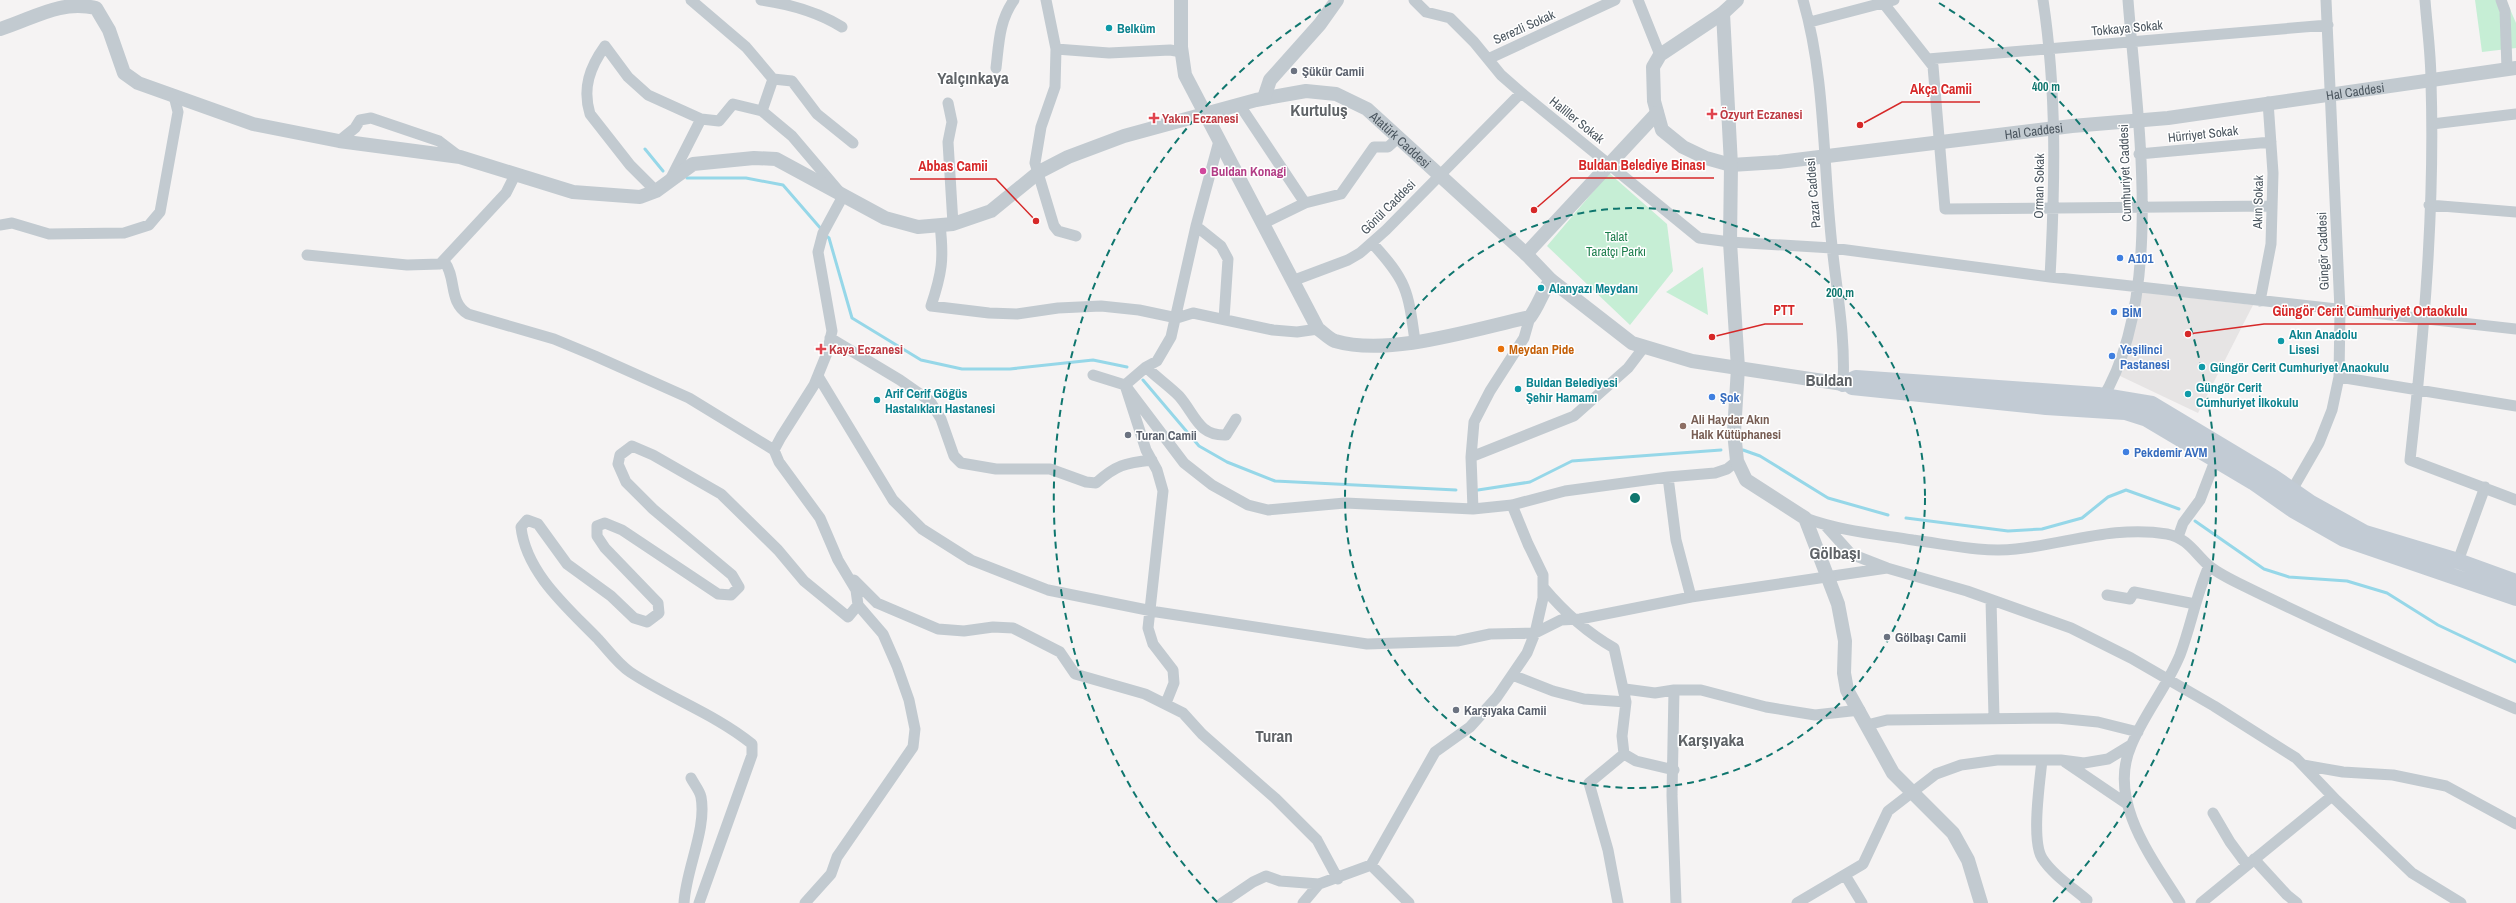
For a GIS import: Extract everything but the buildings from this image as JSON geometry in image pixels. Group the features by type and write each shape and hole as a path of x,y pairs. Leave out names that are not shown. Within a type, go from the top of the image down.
{"main road":[{"path":"1843,384 1856,378 2104,396 2152,404 2311,503 2366,533 2458,561 2516,582"},
{"path":"1843,384 1856,389 2125,412 2147,419 2344,539 2516,598"}],"street":[{"path":"691,0 746,47 773,79 792,81 817,114 853,143"},
{"path":"761,0 807,10 826,17 842,27"},
{"path":"996,68 1000,29 1005,14 1014,0"},
{"path":"1046,0 1056,49 1055,87 1041,127 1035,163 1039,172 1054,226 1058,230 1076,236"},
{"path":"1181,0 1182,52 1185,75 1209,113 1219,141 1292,282 1318,328 1333,340 1358,345 1384,346 1530,317"},
{"path":"1264,98 1270,80 1320,24 1337,0"},
{"name":"Haliller Sokak","path":"1414,0 1426,12 1450,18 1521,93 1699,238 1730,242 1832,248 2050,277 2516,329"},
{"name":"Serezli Sokak","path":"1488,59 1615,0"},
{"path":"1638,0 1660,55 1723,13 1737,0"},
{"name":"Pazar Caddesi","path":"1803,0 1810,22 1820,96 1832,248 1844,357 1843,384"},
{"name":"Orman Sokak","path":"2043,0 2051,49 2054,128 2054,207 2050,277"},
{"name":"Cumhuriyet Caddesi","path":"2095,410 2104,396 2124,354 2137,287 2142,207 2128,0"},
{"name":"Güngör Caddesi","path":"2292,490 2319,443 2332,410 2339,377 2340,310 2326,0"},
{"path":"2425,0 2431,80 2432,124 2423,319 2418,390 2410,460 2485,487 2516,500"},
{"path":"2501,0 2505,11 2512,68"},
{"path":"1810,22 1886,1 1928,59 1933,66 1945,209 2272,206"},
{"path":"0,29 68,3 96,4 109,30 124,73 138,83 253,124 339,141 460,157 573,192 640,197 656,191 630,165 590,114 587,85 590,70 605,46 628,77 648,95 701,120 719,121 733,104 762,111 792,136 843,196 822,233 818,252 832,331 818,376 774,450"},
{"path":"1723,13 1731,165 1730,242 1738,368 1734,432 1737,461 1746,480 1805,518 1825,525 1865,533 1965,547 2012,550 2052,545 2096,534 2126,533 2178,537 2192,546 2209,566 2235,582 2345,634 2516,709"},
{"name":"Tokkaya Sokak","path":"1928,59 2328,25"},
{"path":"1056,49 1109,53 1170,50 1182,52"},
{"name":"Hal Caddesi","path":"1660,55 1653,67 1654,101 1662,130 1684,147 1706,158 1731,165 1824,156 2054,128 2137,121 2268,102 2331,95 2512,68"},
{"path":"762,111 773,79"},
{"name":"Atatürk Caddesi","path":"656,191 693,164 776,159 885,218 918,226 946,225 991,211 1039,172 1068,157 1124,136 1264,98 1306,91 1336,94 1367,109 1526,254 1551,280 1632,343 1692,361 1843,384"},
{"name":"Gönül Caddesi","path":"1292,282 1348,260 1372,243 1521,93"},
{"path":"0,226 12,223 49,234 56,234 124,233 149,225 160,212 178,112 174,96"},
{"name":"Akın Sokak","path":"2260,301 2271,244 2271,142 2268,102"},
{"path":"948,103 952,122 948,142 944,258 940,280 931,306 989,313 1017,314 1058,308 1101,306 1139,310 1176,318 1193,313 1273,330 1297,332 1318,328"},
{"path":"1239,104 1305,204"},
{"path":"1526,254 1657,113"},
{"path":"2432,124 2516,114"},
{"path":"339,141 355,128 360,120 370,118 439,141 460,157"},
{"path":"670,180 701,120"},
{"path":"1262,224 1305,204 1341,194 1374,147 1388,147 1398,138"},
{"path":"1125,385 1146,367 1157,361 1171,337 1196,226 1219,141"},
{"name":"Hürriyet Sokak","path":"2139,154 2271,142"},
{"path":"306,255 433,266 444,261 506,193 515,175"},
{"path":"2429,205 2516,212"},
{"path":"1196,226 1221,246 1228,259 1224,319"},
{"path":"1372,243 1402,280 1410,300 1415,341"},
{"path":"444,261 450,273 456,302 460,309 468,314 554,339 689,398 774,450 779,462 820,518 843,569 856,590 858,605 883,634 910,700 915,729 913,747 837,857 831,874 805,903"},
{"path":"1472,509 1471,457 1474,422 1490,391 1524,338 1530,317 1539,304 1542,291 1551,280"},
{"path":"830,338 900,380 930,401 941,419 954,456 961,463 996,469 1050,469 1086,482 1096,483 1110,470 1123,464 1152,460"},
{"path":"1471,457 1574,416 1628,368 1644,347"},
{"path":"1146,367 1179,397 1198,424 1215,436 1226,435 1236,419"},
{"path":"1093,375 1125,385 1184,463 1212,485 1248,505 1268,510 1345,503 1472,509 1512,505 1565,491 1668,476 1715,473 1727,469 1737,461"},
{"path":"818,376 893,500 922,529 971,560 1048,590 1148,610 1367,644 1457,641 1490,634 1535,633 1561,620 1575,619 1691,597 1887,568"},
{"path":"2339,377 2516,406"},
{"path":"1125,385 1146,450 1152,460 1163,490 1159,543 1148,610 1148,628 1153,644 1173,670 1174,683 1166,704"},
{"path":"699,903 752,755 752,744 732,728 679,702 628,671 543,581 522,540 521,527 527,520 538,524 567,564 611,596 634,618 647,622 659,613 658,603 605,548 597,536 597,526 605,523 622,530 718,594 731,595 739,587 732,575 653,509 626,482 618,464 620,455 632,446 653,455 721,494 778,550 804,581 848,617 858,605"},
{"path":"2178,537 2183,523 2200,500 2214,461"},
{"path":"1668,476 1676,540 1691,597"},
{"path":"2458,561 2485,487"},
{"path":"1222,903 1266,876 1280,881 1319,884 1338,879 1371,865 1435,752 1470,726 1497,697 1527,653 1535,633 1543,598 1543,574 1528,544 1512,505"},
{"path":"1805,518 1829,577 1845,641 1844,673 1847,690 1860,710 1893,773 1953,833 1968,860 1981,903"},
{"path":"1825,525 1851,554 1887,568 1991,600 2071,628 2214,706 2296,758 2332,796 2412,872 2461,903"},
{"path":"2180,903 2141,839 2127,804 2123,767 2131,745 2180,656 2195,604 2209,566"},
{"path":"843,569 877,603 938,629 964,631 993,627 1014,628 1060,652 1075,674 1145,694 1183,713 1202,734 1276,799 1317,840 1338,879"},
{"path":"1543,587 1562,608 1590,634 1614,648 1625,689 1626,702 1622,736 1624,754"},
{"path":"2107,596 2130,599 2134,592 2195,604"},
{"path":"1991,600 1994,717"},
{"path":"1512,675 1553,691 1584,699 1626,702"},
{"path":"1625,689 1655,693 1674,690 1701,690 1766,707 1815,715 1860,710"},
{"path":"1674,690 1674,770 1672,794 1676,903"},
{"path":"1867,725 1887,720 1994,717 2058,718 2091,721 2138,732"},
{"path":"1797,903 1863,864 1888,812 1911,792 1936,774 1961,765 1997,760 2060,760 2084,763 2108,759 2131,745"},
{"path":"1624,754 1636,761 1674,770"},
{"path":"1618,903 1608,850 1589,783 1624,754"},
{"path":"2042,760 2037,800 2038,838 2041,857 2087,900 2086,903"},
{"path":"2060,760 2127,804"},
{"path":"2303,765 2343,772 2393,775 2438,784 2516,824"},
{"path":"684,903 685,888 701,819 701,796 691,778"},
{"path":"2201,903 2332,796"},
{"path":"2213,813 2230,842 2250,862 2297,903"},
{"path":"1371,865 1409,903"},
{"path":"1845,875 1862,903"},
{"path":"1303,903 1319,884"}],"shaded area":[{"path":"2140,292 2253,305 2198,413 2118,375"}],"green space":[{"path":"2475,0 2506,0 2516,23 2516,48 2482,52"},
{"name":"Talat Taratçı Parkı","path":"1609,173 1667,224 1673,271 1630,325 1547,246"},
{"path":"1703,267 1708,315 1666,292"}],"waterway":[{"path":"645,149 663,171"},
{"path":"687,178 746,178 783,185 822,230"},
{"path":"825,235 829,238 852,318 921,360 962,369 1010,369 1093,360 1127,367"},
{"path":"1143,380 1199,446 1227,462 1275,481 1456,490"},
{"path":"1478,490 1530,482 1572,461 1721,450"},
{"path":"1743,450 1760,456 1828,498 1888,515"},
{"path":"1906,518 2008,531 2042,529 2082,518 2108,497 2126,490 2179,509"},
{"path":"2195,521 2264,569 2289,577 2347,581 2387,593 2438,625 2516,662"}],"place":[{"name":"Belküm","path":"1109,28"},
{"name":"Şükür Camii","path":"1294,71"},
{"name":"Özyurt Eczanesi","path":"1712,114"},
{"name":"Yakın Eczanesi","path":"1154,118"},
{"name":"Akça Camii","path":"1860,125"},
{"name":"Buldan Konagi","path":"1203,171"},
{"name":"Buldan Belediye Binası","path":"1534,210"},
{"name":"Abbas Camii","path":"1036,221"},
{"name":"A101","path":"2120,258"},
{"name":"Alanyazı Meydanı","path":"1541,288"},
{"name":"BİM","path":"2114,312"},
{"name":"Güngör Cerit Cumhuriyet Ortaokulu","path":"2188,334"},
{"name":"PTT","path":"1712,337"},
{"name":"Akın Anadolu Lisesi","path":"2281,341"},
{"name":"Kaya Eczanesi","path":"821,349"},
{"name":"Meydan Pide","path":"1501,349"},
{"name":"Yeşilinci Pastanesi","path":"2112,356"},
{"name":"Güngör Cerit Cumhuriyet Anaokulu","path":"2202,367"},
{"name":"Buldan Belediyesi Şehir Hamamı","path":"1518,389"},
{"name":"Güngör Cerit Cumhuriyet İlkokulu","path":"2188,394"},
{"name":"Şok","path":"1712,397"},
{"name":"Arif Cerif Göğüs Hastalıkları Hastanesi","path":"877,400"},
{"name":"Ali Haydar Akın Halk Kütüphanesi","path":"1683,426"},
{"name":"Turan Camii","path":"1128,435"},
{"name":"Pekdemir AVM","path":"2126,452"},
{"name":"Gölbaşı Camii","path":"1887,637"},
{"name":"Karşıyaka Camii","path":"1456,710"}],"district":[{"name":"Yalçınkaya","path":"973,77"},
{"name":"Kurtuluş","path":"1319,109"},
{"name":"Buldan","path":"1829,379"},
{"name":"Gölbaşı","path":"1835,552"},
{"name":"Turan","path":"1274,735"},
{"name":"Karşıyaka","path":"1711,739"}]}
